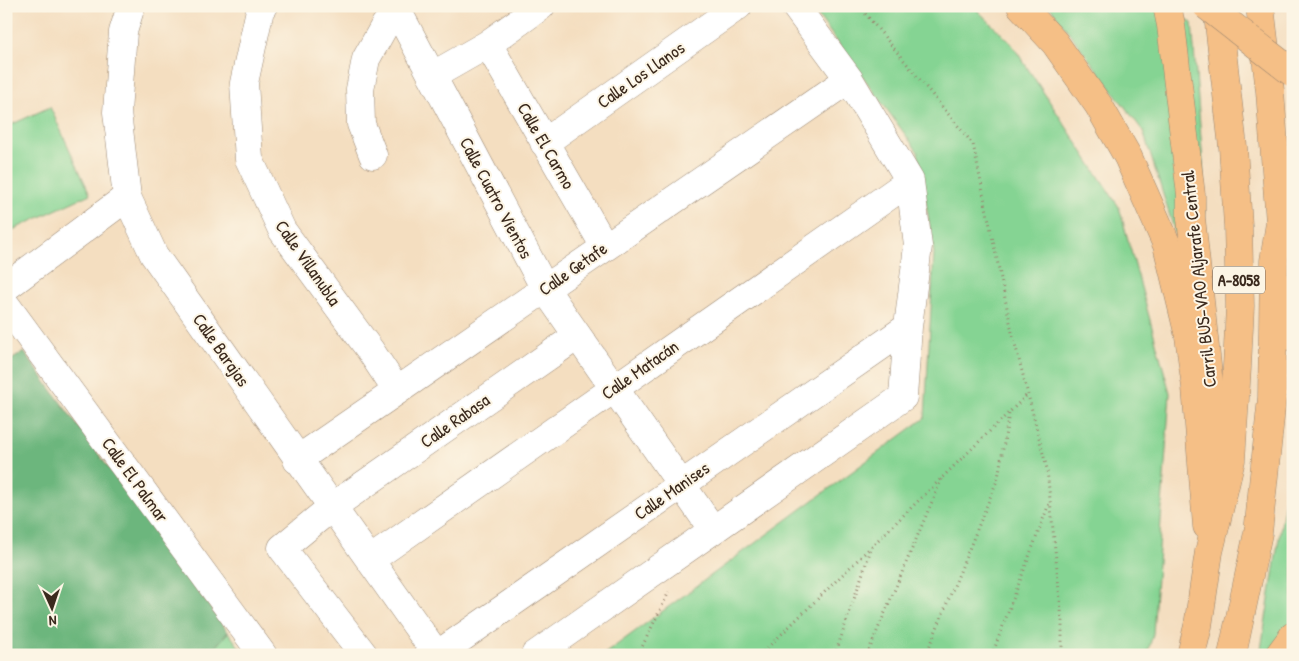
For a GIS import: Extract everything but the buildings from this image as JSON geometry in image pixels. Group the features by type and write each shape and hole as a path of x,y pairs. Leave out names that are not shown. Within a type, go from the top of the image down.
{"main road":[{"path":"1021,6 1055,42 1099,106 1128,156 1167,244 1189,336 1196,387 1209,552"},
{"name":"Carril BUS-VAO Aljarafe Central","path":"1167,6 1171,25 1190,185 1191,218 1213,422 1209,552"},
{"path":"1207,6 1293,73"},
{"name":"A-8058","path":"1190,655 1198,626 1209,552 1231,460 1240,306 1234,147 1217,6"},
{"name":"A-8058","path":"1232,655 1258,533 1272,398 1274,261 1280,223 1270,90 1260,6"},
{"path":"1280,223 1290,261 1293,337"},
{"path":"1279,655 1293,636"}],"street":[{"name":"Calle Barajas","path":"131,6 123,32 118,112 127,198 154,255 437,655"},
{"path":"432,76 488,44 541,6"},
{"name":"Calle Los Llanos","path":"544,143 738,6"},
{"path":"535,655 904,397 908,327 918,246 910,181 849,79 795,6"},
{"name":"Calle Villanubla","path":"257,8 244,83 249,158 282,230 370,350 397,391"},
{"path":"373,155 361,124 360,89 366,59 385,25 397,11"},
{"name":"Calle Cuatro Vientos","path":"397,11 545,289 713,530"},
{"name":"Calle El Carmo","path":"488,44 606,247"},
{"name":"Calle Getafe","path":"298,460 849,79"},
{"name":"Calle Matacán","path":"370,560 910,181"},
{"path":"6,287 127,198"},
{"name":"Calle El Palmar","path":"6,305 263,655"},
{"name":"Calle Manises","path":"437,655 908,327"},
{"name":"Calle Rabasa","path":"364,655 282,548 332,507 577,336"}],"path":[{"path":"859,6 973,144 1012,332 1048,469 1062,620 1062,655"},
{"path":"760,655 1028,394"},
{"path":"926,655 998,478 1009,413"},
{"path":"867,655 943,476"},
{"path":"992,655 1050,499"},
{"path":"835,655 872,546"},
{"path":"638,655 672,586"}],"green space":[{"path":"811,6 973,6 1011,43 1119,207 1170,393 1153,634 1147,655 603,655 925,418 934,253 918,152"},
{"path":"1049,6 1167,6 1192,23 1203,163 1206,330 1143,131"},
{"path":"50,107 90,194 6,233 6,127"},
{"path":"24,352 228,632 208,655 6,655 6,363"},
{"path":"1293,435 1293,655 1260,655 1284,507"},
{"path":"228,632 245,655 208,655"}]}
